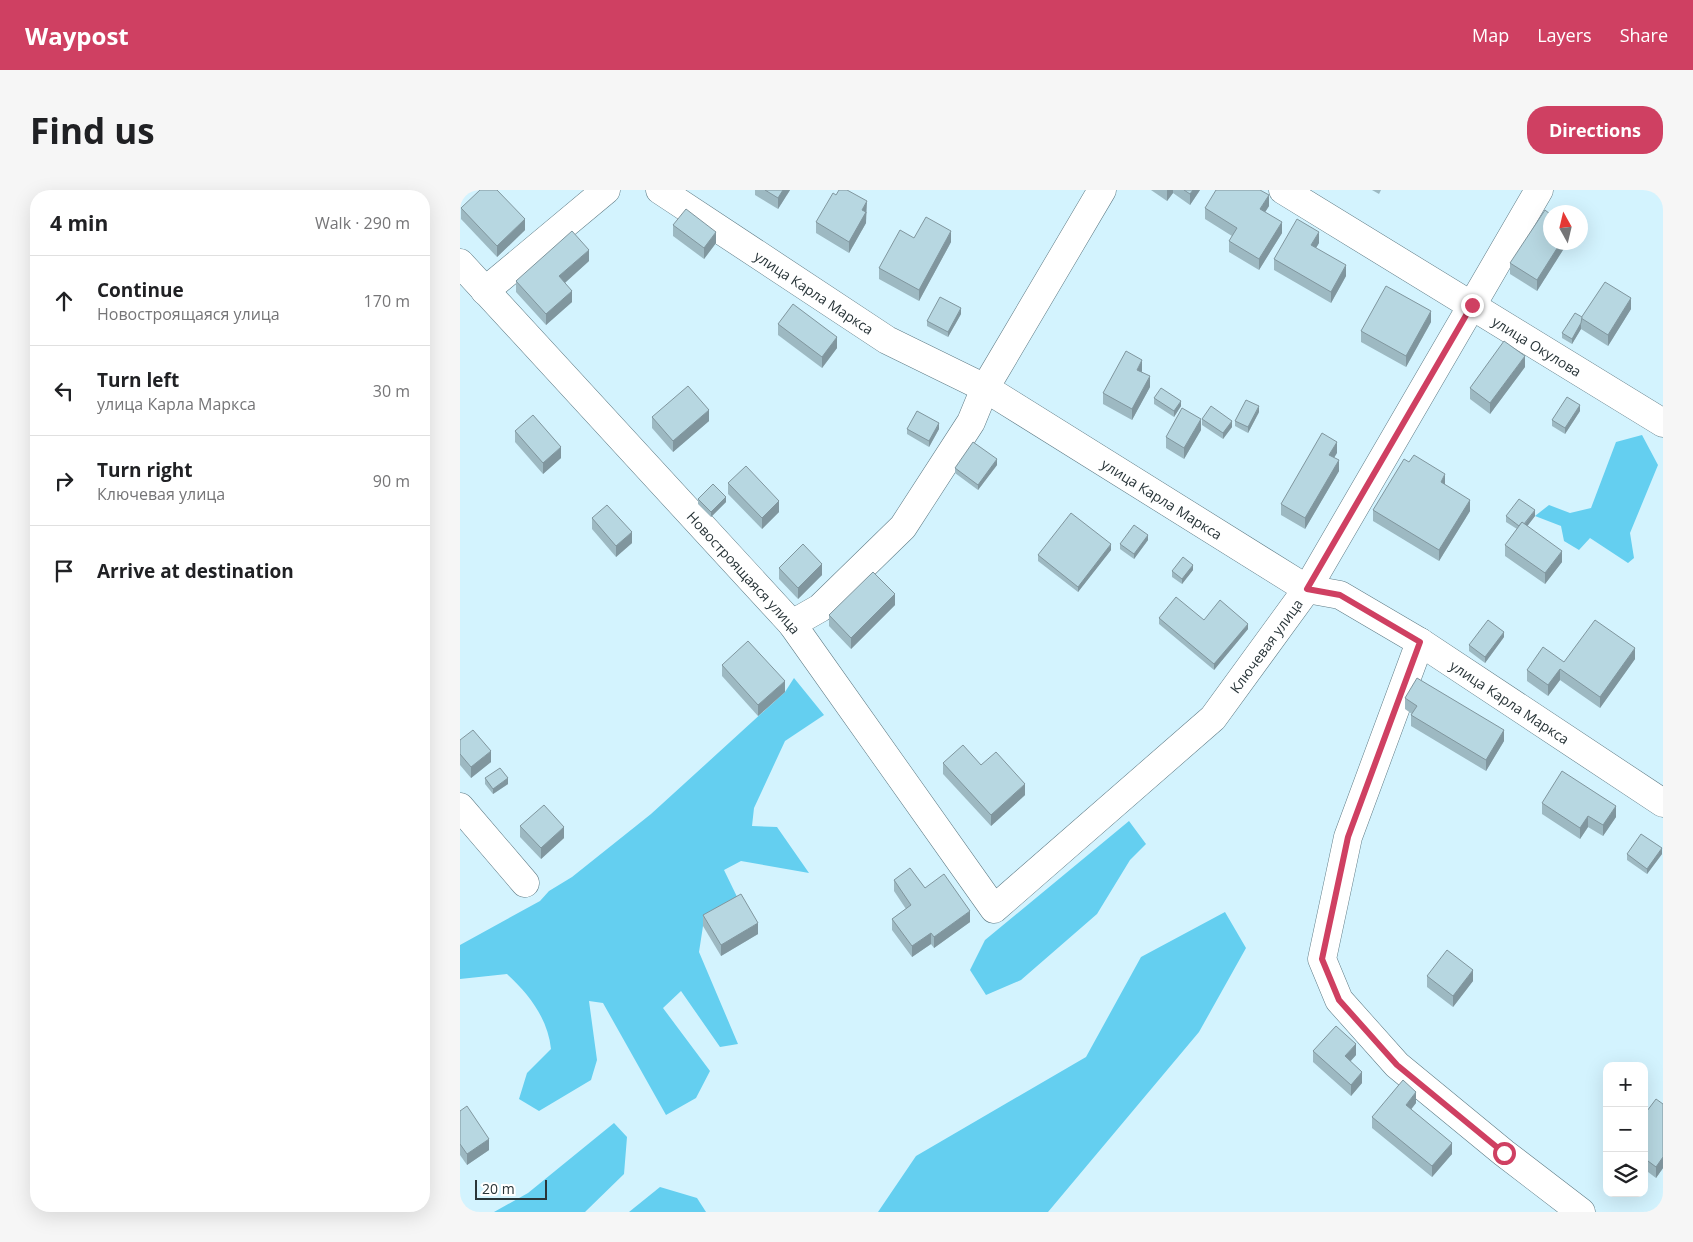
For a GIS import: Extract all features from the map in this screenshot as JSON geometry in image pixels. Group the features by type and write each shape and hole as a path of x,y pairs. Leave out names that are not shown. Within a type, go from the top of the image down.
{"street":[{"path":"485,290 606,190"},
{"name":"улица Карла Маркса","path":"660,190 888,340 985,388 1307,589 1340,595 1420,642 1663,803"},
{"path":"792,624 820,608 903,527 971,422 985,388 1102,190"},
{"name":"улица Окулова","path":"1283,190 1663,423"},
{"name":"Ключевая улица","path":"994,909 1212,718 1307,589 1539,190"},
{"name":"Новостроящаяся улица","path":"460,263 792,624 994,909"},
{"path":"1420,642 1348,837 1322,959 1339,1000 1397,1065 1504,1153 1581,1212"},
{"path":"460,807 525,883"}],"shaded area":[{"path":"1642,435 1658,465 1630,533 1634,558 1628,563 1590,538 1579,550 1564,541 1561,526 1535,516 1549,505 1570,513 1591,508 1616,442"},
{"path":"794,678 824,715 785,741 754,808 752,826 777,827 809,873 741,861 724,870 741,905 703,926 699,952 738,1044 720,1047 681,991 663,1008 710,1071 696,1098 666,1115 603,1003 589,1001 597,1060 591,1080 539,1111 519,1099 527,1073 551,1049 546,1027 530,999 507,974 460,979 460,945 540,901 549,891 572,877 651,814 785,692"},
{"path":"1129,821 1146,844 1130,860 1097,914 1021,980 986,995 970,970 985,940"},
{"path":"1225,912 1246,948 1199,1032 1048,1212 878,1212 916,1156 1086,1057 1141,957"},
{"path":"614,1123 627,1137 624,1174 585,1212 494,1212 528,1193"},
{"path":"660,1187 697,1198 706,1212 629,1212"}],"building":[{"path":"480,190 497,190 525,219 497,246 461,208"},
{"path":"765,190 783,190 778,198"},
{"path":"839,190 847,190 867,201 862,210 866,212 849,242 816,222 833,193 836,195"},
{"path":"1184,190 1193,190 1190,194"},
{"path":"1216,190 1260,190 1269,195 1260,209 1282,222 1259,259 1229,241 1237,228 1205,208"},
{"path":"686,209 716,232 704,248 673,225"},
{"path":"1543,213 1543,250 1556,250 1537,280 1510,263"},
{"path":"926,217 951,231 919,290 879,268 900,230 914,238"},
{"path":"1297,219 1319,232 1311,245 1346,265 1331,292 1274,259"},
{"path":"572,231 589,250 559,276 572,291 546,314 516,281"},
{"path":"1605,282 1631,298 1608,335 1581,318"},
{"path":"1386,286 1431,311 1406,356 1361,331"},
{"path":"940,297 961,308 948,332 927,321"},
{"path":"793,304 837,337 822,357 778,324"},
{"path":"1575,313 1582,317 1581,323 1572,339 1562,333"},
{"path":"1504,341 1525,356 1490,403 1470,388"},
{"path":"1126,351 1142,360 1137,370 1150,376 1132,409 1103,393"},
{"path":"688,386 709,410 673,441 652,417"},
{"path":"1161,388 1181,401 1174,411 1154,398"},
{"path":"1567,397 1580,405 1565,428 1552,420"},
{"path":"1246,400 1259,406 1248,427 1235,421"},
{"path":"1211,406 1232,421 1223,433 1202,419"},
{"path":"1182,408 1201,419 1184,448 1166,437"},
{"path":"917,411 939,423 929,441 907,429"},
{"path":"533,415 561,447 543,463 515,431"},
{"path":"1322,433 1337,442 1329,455 1339,460 1305,518 1281,504"},
{"path":"973,442 997,459 978,485 955,468"},
{"path":"1414,455 1445,474 1441,482 1470,500 1439,550 1373,510 1404,459 1409,462"},
{"path":"746,466 779,501 762,518 728,483"},
{"path":"713,484 726,497 711,512 698,499"},
{"path":"1519,499 1535,510 1524,524 1522,522 1519,526 1506,516"},
{"path":"607,505 632,532 616,546 592,518"},
{"path":"1071,513 1111,544 1078,587 1038,555"},
{"path":"1522,522 1562,551 1545,573 1505,545"},
{"path":"1134,525 1148,535 1134,554 1120,544"},
{"path":"803,544 822,564 798,588 779,568"},
{"path":"1183,557 1193,565 1182,579 1172,571"},
{"path":"873,572 895,594 851,638 829,615"},
{"path":"1176,597 1204,620 1220,600 1248,624 1214,664 1159,618"},
{"path":"1488,620 1504,632 1485,657 1469,645"},
{"path":"1595,620 1635,648 1600,697 1560,669 1548,685 1527,670 1543,647 1564,662"},
{"path":"748,641 785,681 758,705 722,665"},
{"path":"1417,678 1504,730 1486,760 1411,715 1417,706 1405,698"},
{"path":"473,730 491,751 471,767 460,754 460,740"},
{"path":"963,745 981,765 996,752 1025,784 991,815 943,763"},
{"path":"500,768 508,778 493,789 485,778"},
{"path":"1562,771 1616,806 1603,825 1588,816 1580,828 1542,803"},
{"path":"544,805 564,827 541,848 520,826"},
{"path":"1641,834 1662,848 1647,869 1627,854"},
{"path":"910,868 925,888 944,874 970,911 934,937 931,933 912,946 892,919 911,905 894,880"},
{"path":"741,894 758,923 721,945 703,915"},
{"path":"1447,950 1473,970 1453,996 1427,976"},
{"path":"1336,1026 1356,1044 1345,1056 1362,1072 1351,1085 1313,1051"},
{"path":"1403,1080 1416,1092 1406,1105 1452,1143 1432,1166 1372,1117"},
{"path":"1656,1099 1663,1104 1663,1157 1656,1167 1648,1161 1648,1110"},
{"path":"467,1106 489,1139 467,1154 460,1144 460,1111"}],"route":[{"path":"1472,305 1307,589 1340,595 1420,642 1348,837 1322,959 1339,1000 1397,1065 1504,1153"}]}
